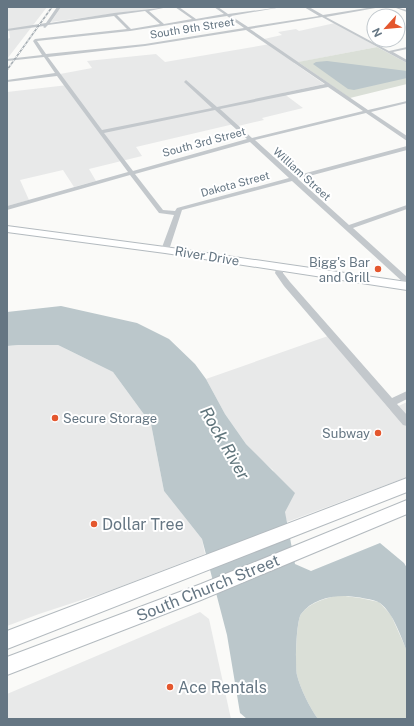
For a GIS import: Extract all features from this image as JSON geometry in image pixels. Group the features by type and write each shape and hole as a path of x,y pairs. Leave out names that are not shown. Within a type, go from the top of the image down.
{"main road":[{"name":"River Drive","path":"7,229 165,250 407,286"},
{"name":"South Church Street","path":"7,640 407,485"},
{"name":"South Church Street","path":"7,666 202,592 407,507"}],"street":[{"path":"43,30 59,7"},
{"path":"7,30 166,7"},
{"path":"177,7 195,20"},
{"path":"216,7 407,139"},
{"path":"165,250 177,213 161,212 102,132 73,96 35,41 38,37 130,30 280,7"},
{"path":"306,7 407,62"},
{"name":"South 9th Street","path":"7,60 145,45 379,7"},
{"path":"397,7 407,12"},
{"path":"146,10 163,25"},
{"path":"114,14 130,30"},
{"path":"389,52 407,48"},
{"path":"7,81 58,74"},
{"name":"William Street","path":"186,81 293,180 407,281"},
{"path":"102,132 329,85"},
{"name":"South 3rd Street","path":"7,208 131,172 250,140 407,102"},
{"name":"Dakota Street","path":"177,213 179,209 293,180 407,148"},
{"path":"347,228 407,207"},
{"path":"280,268 279,273 287,284 407,422"},
{"path":"391,403 407,395"}],"shaded area":[{"path":"47,7 7,59 7,39 10,38 9,31 7,29 7,8"},
{"path":"61,7 163,7 51,22"},
{"path":"335,23 366,41 366,48 372,48 294,63 324,84 283,93 303,108 262,118 264,120 238,126 234,124 136,147 142,156 89,169 96,181 74,187 63,170 20,180 29,200 7,206 7,92 68,85 60,74 92,68 87,61 156,54 165,62 270,44 264,39 282,35 278,32 296,29 299,31"},
{"path":"372,48 379,48 407,63 407,84 350,98 298,62"},
{"path":"328,336 390,410 407,402 407,477 287,522 273,470 246,444 225,414 206,379"},
{"path":"58,345 113,372 151,424 164,491 202,539 205,554 106,592 7,626 7,346"},
{"path":"338,595 379,602 391,615 407,651 407,719 318,719 312,709 303,692 297,675 296,644 299,619 301,614 313,604"},
{"path":"200,612 209,619 231,719 7,719 7,694"}],"water":[{"path":"327,61 407,71 407,78 354,90 348,89 313,64 316,62"},
{"name":"Rock River","path":"61,306 137,323 169,339 195,364 206,379 225,414 246,444 295,493 285,512 295,564 311,571 380,543 404,563 407,568 407,651 393,619 380,603 369,599 348,596 335,596 322,599 310,605 301,614 296,644 296,670 298,680 318,719 247,719 240,713 227,635 202,539 164,491 151,424 113,372 58,345 7,346 7,312"}],"railway":[{"path":"7,70 52,7"}],"place":[{"name":"Bigg's Bar and Grill","path":"378,269"},
{"name":"Secure Storage","path":"55,418"},
{"name":"Subway","path":"378,433"},
{"name":"Dollar Tree","path":"94,524"},
{"name":"Ace Rentals","path":"170,687"}]}
